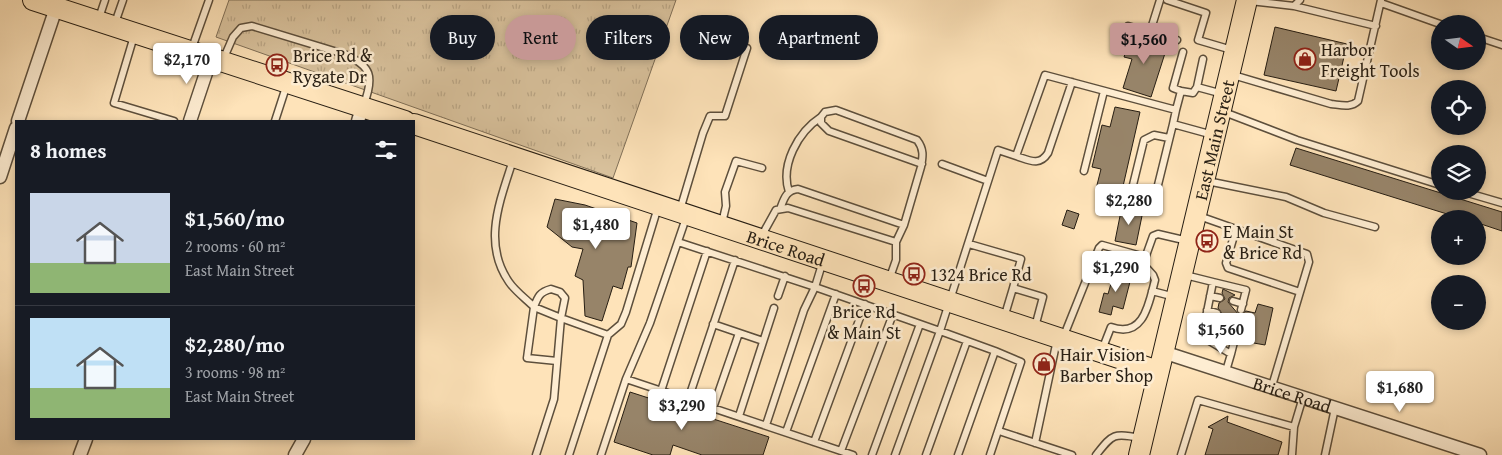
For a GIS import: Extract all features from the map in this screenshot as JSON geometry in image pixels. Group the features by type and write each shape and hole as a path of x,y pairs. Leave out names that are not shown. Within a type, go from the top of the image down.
{"main road":[{"path":"33,0 287,83 360,114 399,120"},
{"name":"East Main Street","path":"1141,447 1246,0"},
{"name":"Brice Road","path":"415,124 824,259 1100,354 1160,361"}],"street":[{"path":"18,120 56,8"},
{"path":"190,120 216,60"},
{"path":"0,177 15,131"},
{"name":"Brice Road","path":"1160,361 1226,371 1480,455"},
{"path":"80,455 86,440"},
{"path":"295,455 303,440"}],"lane":[{"path":"105,0 106,24"},
{"path":"106,24 123,0"},
{"path":"191,52 209,0"},
{"path":"1150,32 1160,0"},
{"path":"1167,0 1206,13 1198,40 1234,51"},
{"path":"1246,0 1286,7 1294,6 1376,26"},
{"path":"1294,6 1300,0"},
{"path":"1229,74 1331,104 1347,106 1358,101 1381,1 1431,20"},
{"path":"216,60 241,28 252,26 344,54 358,60 367,68 371,80 360,114"},
{"path":"1128,26 1177,40"},
{"path":"135,33 114,103 171,120"},
{"path":"1486,40 1502,45"},
{"path":"1183,52 1173,88 1181,91 1193,93 1203,59"},
{"path":"601,455 626,379 650,323 678,242 683,212 702,133 710,116 725,116 743,60"},
{"path":"1016,156 1045,75 1176,110"},
{"path":"895,455 940,332 998,150 1035,162 1044,159 1048,153 1072,82"},
{"path":"276,120 287,83"},
{"path":"1196,87 1297,140 1431,182"},
{"path":"1084,171 1104,91"},
{"path":"1169,138 1154,135 1144,140 1131,193 1134,197 1147,200 1156,193 1181,91"},
{"path":"789,192 785,179 799,136 808,125 826,112 836,110 918,140 922,147 922,164 904,225 896,242 896,260 888,281"},
{"path":"821,117 821,124 830,131 922,164"},
{"path":"1173,124 1214,135"},
{"path":"514,156 495,221 494,240 497,261 510,284 534,307 608,335"},
{"path":"721,225 726,206 725,192 736,161 762,168"},
{"path":"942,164 988,181"},
{"path":"1204,180 1286,197 1324,213 1375,227"},
{"path":"780,209 789,192 798,189 904,225"},
{"path":"1486,198 1502,203"},
{"path":"569,455 608,335 621,324 626,312 658,204"},
{"path":"760,238 776,210 788,208 896,242"},
{"path":"1195,215 1307,254 1309,262 1272,386"},
{"path":"1236,228 1226,264 1228,268 1300,292"},
{"path":"1100,354 1112,327 1121,330 1126,329 1145,316 1154,280 1153,275 1143,264 1153,236 1158,234 1189,241"},
{"path":"678,242 785,276 1021,362 990,455"},
{"path":"969,244 1021,259 1003,320"},
{"path":"1035,443 1048,370 1099,248 1102,245 1145,257"},
{"path":"661,391 707,252"},
{"path":"766,425 804,310 816,287 824,259"},
{"path":"688,400 735,260"},
{"path":"1181,274 1246,290 1242,307 1233,302"},
{"path":"778,296 785,276"},
{"path":"1213,282 1203,332 1206,339 1230,354"},
{"path":"1013,288 1043,298 1034,330"},
{"path":"536,455 554,399 561,318 566,298 560,292 544,291 537,296 534,307 527,358 557,361"},
{"path":"1152,291 1176,297"},
{"path":"786,432 836,294"},
{"path":"1210,296 1220,298"},
{"path":"814,442 865,304"},
{"path":"739,416 774,308"},
{"path":"1207,310 1217,313"},
{"path":"841,450 893,314"},
{"path":"713,324 763,341"},
{"path":"872,455 920,324"},
{"path":"1204,326 1213,328"},
{"path":"1226,371 1238,326"},
{"path":"1227,332 1236,334"},
{"path":"713,408 739,333"},
{"path":"926,455 967,341"},
{"path":"958,455 995,351"},
{"path":"626,379 853,455"},
{"path":"1292,455 1294,427 1303,396"},
{"path":"1181,455 1198,400 1294,427"},
{"path":"1325,455 1336,406"},
{"path":"998,431 1072,455"},
{"path":"1096,455 1111,436 1116,434 1141,447"}],"green space":[{"path":"229,0 676,0 670,17 670,15 586,15 586,60 655,60 613,178 216,37"}],"building":[{"name":"Harbor Freight Tools","path":"1275,27 1347,44 1336,91 1264,75"},
{"path":"1131,36 1167,47 1151,97 1123,88 1132,59 1124,57"},
{"path":"1115,107 1140,112 1121,195 1096,189 1101,169 1092,167 1102,125 1110,127"},
{"path":"1296,148 1431,190 1431,200 1463,200 1502,212 1502,231 1486,226 1486,210 1434,210 1290,165"},
{"path":"555,199 585,205 637,223 631,267 628,267 622,289 613,286 602,321 585,316 583,280 575,276 583,249 572,247 547,227"},
{"path":"1122,206 1143,211 1136,245 1115,241"},
{"path":"1067,210 1079,214 1074,229 1062,225"},
{"path":"1115,270 1132,274 1123,309 1113,306 1111,315 1099,312 1104,293 1108,294"},
{"path":"1223,289 1235,295 1229,298 1228,302 1239,315 1246,311 1255,313 1258,304 1273,308 1265,345 1248,342 1251,330 1243,328 1239,321 1233,325 1229,324 1224,343 1211,335 1218,330 1214,323 1215,318 1222,314 1218,308 1219,303 1225,299 1222,293"},
{"path":"630,392 769,437 763,455 702,455 673,445 670,455 653,455 614,442"},
{"path":"1228,416 1227,422 1282,442 1278,455 1205,455 1213,429 1208,427"}],"place":[{"name":"Harbor Freight Tools","path":"1305,59"},
{"name":"Brice Rd & Rygate Dr","path":"277,65"},
{"name":"E Main St & Brice Rd","path":"1207,241"},
{"name":"1324 Brice Rd","path":"914,274"},
{"name":"Brice Rd & Main St","path":"864,286"},
{"name":"Hair Vision Barber Shop","path":"1044,364"}]}
